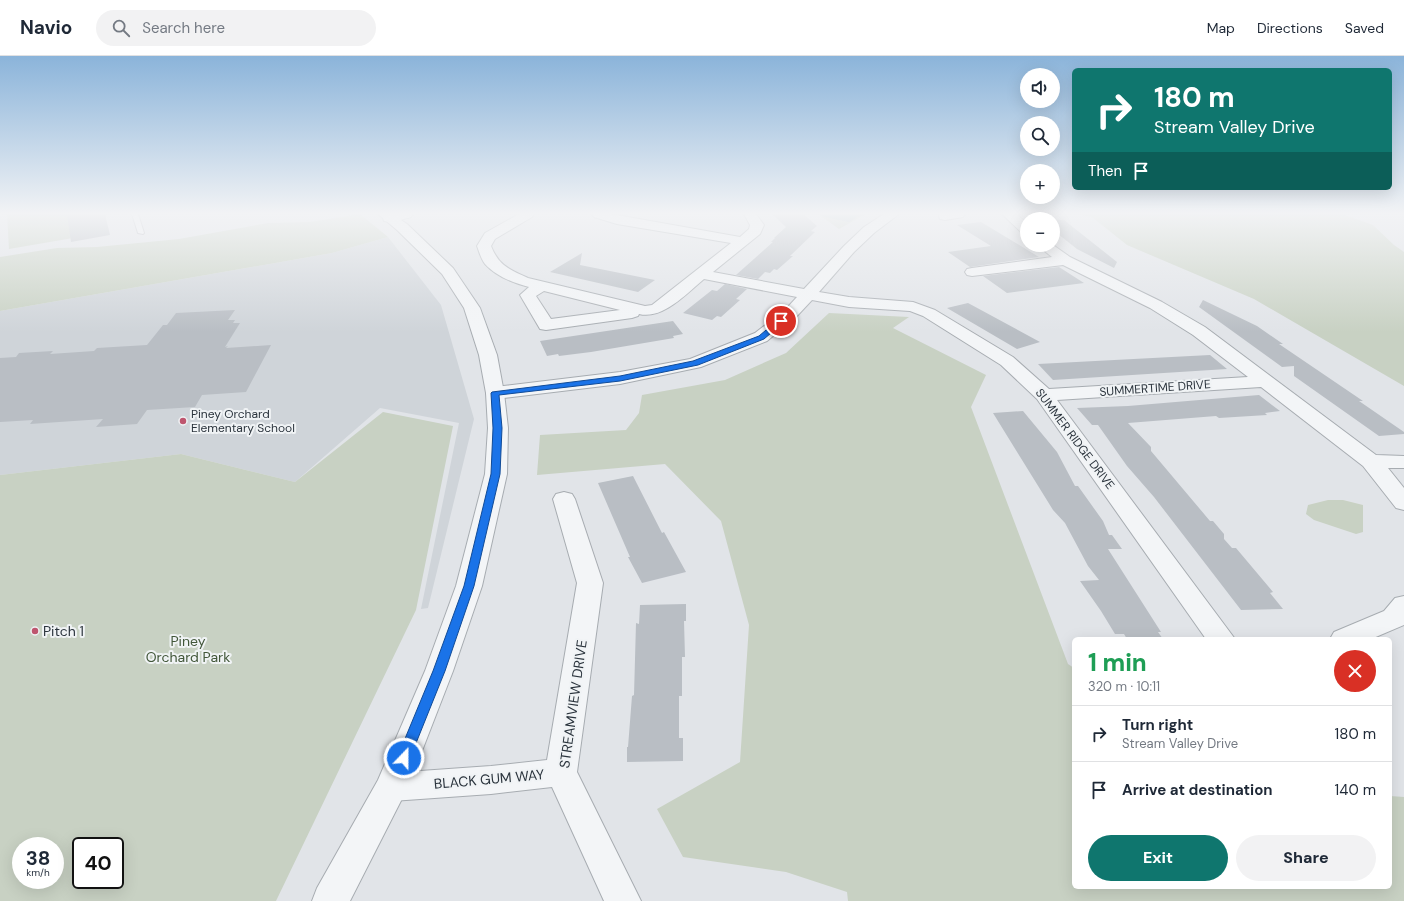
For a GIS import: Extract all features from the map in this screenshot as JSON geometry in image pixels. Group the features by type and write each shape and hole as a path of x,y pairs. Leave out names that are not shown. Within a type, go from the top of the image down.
{"street":[{"path":"330,901 392,787 439,671 469,586 496,474 498,428 495,393 488,355 472,308 448,271 430,253"},
{"path":"487,253 490,261 507,274 522,281 645,311"},
{"path":"540,286 528,295 546,325 657,309 727,253"},
{"path":"495,393 620,378 695,363 761,337 791,312 845,253"},
{"path":"1055,253 1064,260 1156,305 1200,331 1371,461 1404,503"},
{"path":"972,272 1064,260"},
{"name":"SUMMER RIDGE DRIVE","path":"701,274 849,302 890,304 913,308 929,313 1007,361 1044,395 1220,637"},
{"name":"SUMMERTIME DRIVE","path":"1044,395 1266,381"},
{"path":"1371,461 1404,462"},
{"name":"STREAMVIEW DRIVE","path":"564,499 590,583 561,772 623,901"},
{"path":"1349,637 1394,618 1404,605"},
{"name":"BLACK GUM WAY","path":"392,787 491,780 561,772"}],"shaded area":[{"name":"Piney Orchard Elementary School","path":"330,253 401,253 441,305 474,419 428,608 421,609 459,423 380,408 295,482 181,454 0,475 0,311"}],"green space":[{"path":"23,253 330,253 0,311 0,257"},
{"path":"1147,253 1404,253 1404,386 1254,299"},
{"path":"829,313 909,317 893,328 986,375 971,407 1068,664 1072,667 1072,889 1392,889 1392,796 1404,797 1404,901 848,901 847,892 786,872 683,857 657,809 740,762 749,625 721,521 665,464 537,475 540,435 626,430 639,413 642,395 725,380 786,353"},
{"name":"Piney Orchard Park","path":"383,412 453,426 416,610 276,901 0,901 0,475 181,454 295,482"},
{"path":"1328,500 1343,500 1363,505 1363,532 1356,534 1314,520 1306,514 1308,505"}],"building":[{"path":"582,253 580,265 655,280 638,292 550,272"},
{"path":"760,253 793,253 790,256 793,256 777,270 774,269 770,273 765,272 758,279 736,275"},
{"path":"950,253 1033,253 1039,257 970,267"},
{"path":"1086,253 1106,253 1117,262 1114,268"},
{"path":"1059,267 1084,283 1007,293 983,276"},
{"path":"725,284 747,289 736,299 740,300 721,317 717,316 712,320 683,313 712,290 717,291"},
{"path":"1203,300 1257,326 1283,344 1279,344 1363,401 1359,401 1404,432 1404,434 1379,436 1294,376 1294,366 1282,367 1199,307"},
{"path":"968,303 1040,342 1017,349 947,308"},
{"path":"235,310 228,320 235,320 233,323 240,323 225,347 228,346 226,348 271,345 246,392 202,395 195,407 147,410 137,424 96,427 103,419 30,424 33,420 0,422 0,358 16,357 19,353 53,351 50,354 94,351 97,348 147,345 163,325 167,325 176,313"},
{"path":"673,321 683,334 673,336 674,338 591,352 547,356 540,341"},
{"path":"1210,355 1227,369 1053,380 1038,364"},
{"path":"1259,395 1280,411 1265,413 1267,415 1219,418 1216,416 1128,423 1151,447 1151,451 1210,521 1213,521 1224,534 1224,539 1232,548 1236,548 1273,592 1270,593 1283,609 1241,610 1154,497 1127,466 1098,425 1092,425 1077,408 1128,406"},
{"path":"1023,411 1057,452 1075,486 1078,486 1103,521 1109,535 1112,535 1122,549 1108,549 1161,632 1158,632 1162,637 1126,637 1124,634 1115,634 1080,581 1099,580 1088,566 1065,523 1053,510 993,413"},
{"path":"633,476 662,533 664,532 686,572 642,583 628,557 630,557 598,483"},
{"path":"686,604 686,621 684,621 685,657 682,657 682,696 679,696 679,738 683,738 683,761 627,762 632,696 634,695 636,623 639,624 640,605"}],"place":[{"name":"Piney Orchard Elementary School","path":"183,421"},
{"name":"Pitch 1","path":"35,631"}],"route":[{"path":"404,758 439,671 469,586 496,474 498,428 495,393 620,378 695,363 761,337 781,321"}]}
